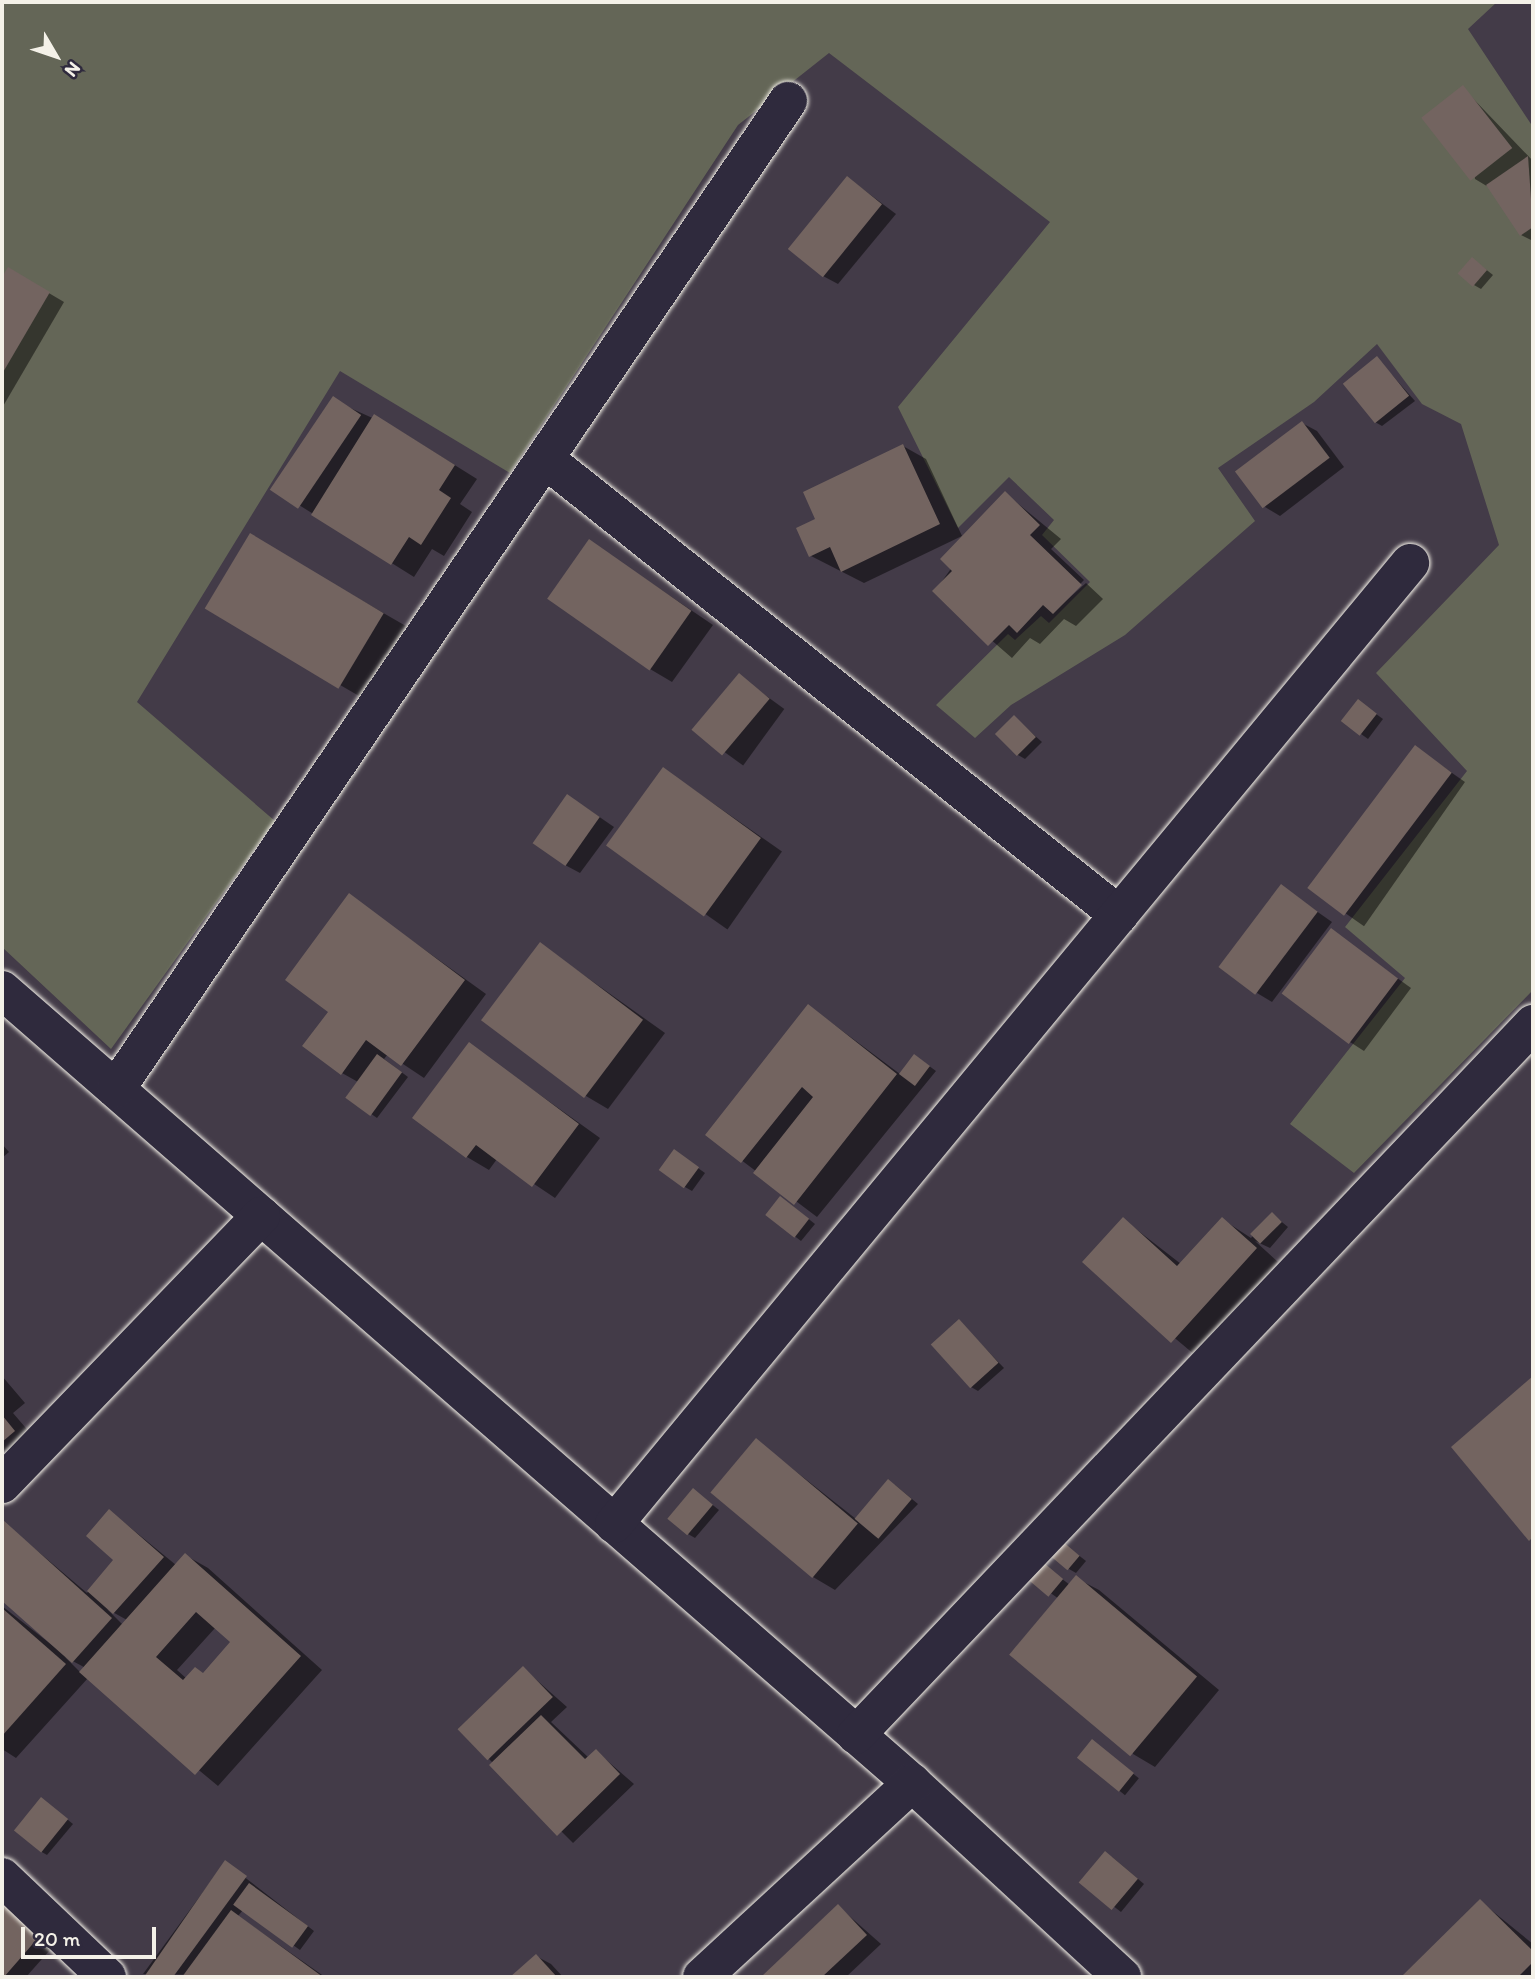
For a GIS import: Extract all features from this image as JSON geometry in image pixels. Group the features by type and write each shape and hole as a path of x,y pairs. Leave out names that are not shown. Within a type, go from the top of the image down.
{"street":[{"path":"116,1089 788,102"},
{"path":"545,459 1119,915"},
{"path":"614,1524 1410,563"},
{"path":"2,990 912,1783 1122,1977"},
{"path":"856,1735 1533,1024"},
{"path":"2,1485 261,1216"},
{"path":"702,1977 912,1783"},
{"path":"2,1877 107,1977"}],"green space":[{"path":"2,2 1497,2 1468,29 1533,127 1533,990 1354,1173 1290,1124 1405,978 1345,927 1467,771 1376,673 1499,545 1461,424 1422,404 1377,344 1314,402 1218,468 1255,521 1125,635 1011,705 975,738 936,705 1008,634 1015,640 1041,616 1049,623 1090,582 1042,535 1054,520 1009,477 958,528 898,407 1050,222 829,53 738,125 510,473 340,371 137,702 275,821 111,1049 2,947"}],"building":[{"path":"1463,85 1512,148 1470,181 1421,118"},
{"path":"1528,156 1533,227 1520,236 1486,185"},
{"path":"847,176 882,204 823,277 788,249"},
{"path":"1472,257 1487,270 1473,287 1458,274"},
{"path":"8,267 50,292 2,374 2,277"},
{"path":"1377,356 1409,396 1375,423 1343,384"},
{"path":"333,396 361,415 298,509 270,490"},
{"path":"374,414 455,465 439,490 451,498 421,545 409,537 391,565 311,515"},
{"path":"1302,421 1330,458 1263,508 1235,472"},
{"path":"903,444 940,524 841,572 830,547 809,557 796,528 815,519 803,492"},
{"path":"1005,491 1040,525 1030,535 1082,585 1053,614 1043,605 1017,633 1009,625 988,646 932,591 952,571 940,559"},
{"path":"250,533 384,613 338,689 205,608"},
{"path":"589,539 691,611 650,670 547,599"},
{"path":"739,673 770,699 722,755 691,730"},
{"path":"1358,699 1377,714 1360,736 1341,721"},
{"path":"1014,715 1036,737 1017,756 995,734"},
{"path":"1415,745 1452,773 1344,916 1307,888"},
{"path":"663,767 761,838 704,917 606,845"},
{"path":"567,794 600,817 565,866 533,843"},
{"path":"1281,884 1318,912 1255,995 1218,967"},
{"path":"349,893 465,980 401,1066 366,1040 341,1075 302,1046 328,1012 285,980"},
{"path":"1331,928 1398,979 1349,1044 1282,993"},
{"path":"540,942 643,1020 584,1098 481,1020"},
{"path":"808,1004 897,1074 794,1205 753,1173 813,1097 802,1087 741,1163 705,1135"},
{"path":"469,1042 579,1124 532,1187 476,1145 466,1158 412,1118"},
{"path":"377,1054 402,1072 370,1116 345,1098"},
{"path":"914,1054 930,1066 915,1086 899,1074"},
{"path":"674,1149 699,1167 684,1188 659,1170"},
{"path":"780,1196 809,1219 794,1238 765,1215"},
{"path":"1272,1212 1282,1222 1260,1244 1250,1234"},
{"path":"1123,1217 1177,1266 1222,1217 1257,1248 1171,1343 1082,1262"},
{"path":"959,1319 998,1363 970,1388 931,1344"},
{"path":"1533,1376 1533,1537 1529,1541 1451,1447"},
{"path":"2,1415 15,1431 2,1442"},
{"path":"756,1438 858,1523 812,1578 710,1492"},
{"path":"888,1479 912,1499 878,1539 855,1519"},
{"path":"693,1488 713,1505 687,1535 667,1519"},
{"path":"109,1509 164,1557 113,1614 87,1591 113,1560 86,1536"},
{"path":"2,1519 112,1618 72,1663 2,1601"},
{"path":"1062,1541 1080,1556 1067,1570 1050,1556"},
{"path":"185,1553 301,1656 195,1775 79,1672","holes":["196,1612 230,1642 203,1673 195,1667 183,1680 156,1657"]},
{"path":"1044,1563 1063,1579 1048,1597 1029,1581"},
{"path":"1076,1575 1197,1677 1130,1756 1009,1655"},
{"path":"2,1608 66,1664 2,1736"},
{"path":"523,1666 553,1697 487,1760 458,1729"},
{"path":"541,1715 585,1759 596,1749 620,1774 557,1836 489,1765"},
{"path":"1092,1739 1134,1773 1119,1792 1077,1758"},
{"path":"41,1797 68,1819 41,1852 14,1830"},
{"path":"1105,1851 1138,1879 1112,1910 1079,1882"},
{"path":"225,1860 247,1876 173,1977 144,1977"},
{"path":"249,1883 308,1926 292,1948 233,1905"},
{"path":"2,1893 44,1931 4,1977 2,1977"},
{"path":"1480,1899 1533,1951 1533,1962 1518,1977 1401,1977"},
{"path":"838,1904 867,1935 822,1977 761,1977"},
{"path":"231,1910 323,1977 182,1977"},
{"path":"536,1954 557,1977 510,1977"}]}
